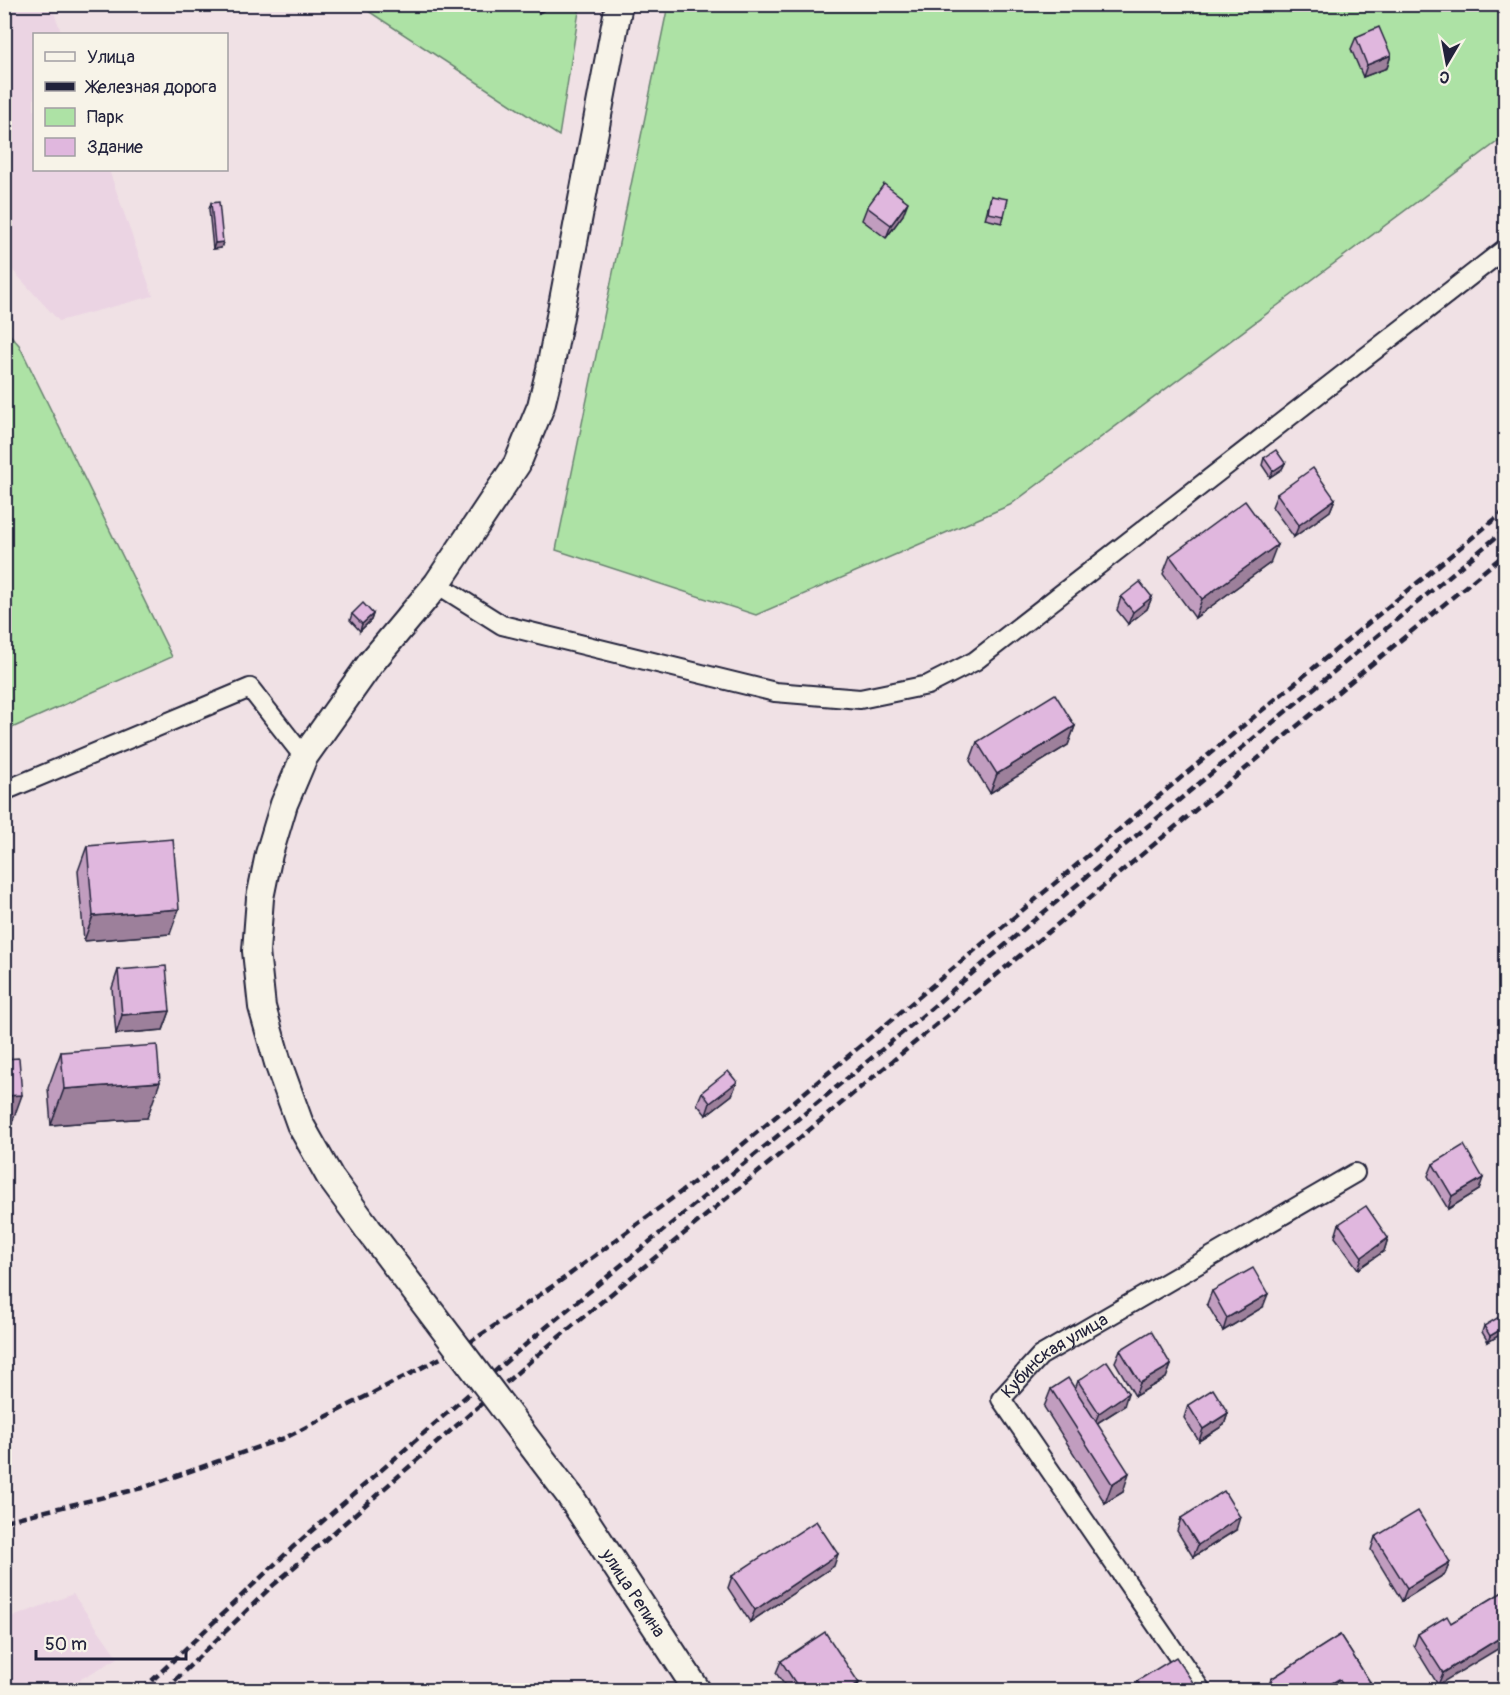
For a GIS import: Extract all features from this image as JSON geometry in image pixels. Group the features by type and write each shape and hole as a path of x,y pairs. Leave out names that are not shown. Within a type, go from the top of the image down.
{"main road":[{"name":"улица Репина","path":"619,4 541,406 517,464 437,585 370,664 304,757 284,804 268,854 260,898 256,951 262,1007 278,1063 300,1124 330,1177 570,1496 697,1690"}],"street":[{"path":"437,585 502,625 775,692 861,699 928,685 975,662 1506,248"},
{"path":"4,791 250,688 304,757"},
{"name":"Кубинская улица","path":"1201,1690 1001,1399 1040,1356 1355,1173"}],"shaded area":[{"path":"5,4 51,5 62,33 33,33 33,171 109,171 153,296 59,321 5,262"},
{"path":"73,1594 118,1658 61,1690 5,1690 5,1620"}],"green space":[{"path":"359,5 580,5 559,136"},
{"path":"668,5 1505,5 1505,136 1010,505 756,615 556,550"},
{"path":"4,328 19,345 172,657 5,731"}],"building":[{"path":"1379,27 1391,55 1367,65 1356,37"},
{"path":"884,184 908,202 891,225 867,207"},
{"path":"991,196 1008,199 1004,216 988,213"},
{"path":"219,202 223,242 215,243 211,203"},
{"path":"1276,450 1285,463 1273,471 1264,458"},
{"path":"1313,468 1335,499 1299,525 1277,494"},
{"path":"1245,501 1277,545 1202,599 1170,556"},
{"path":"1140,582 1152,597 1133,612 1121,597"},
{"path":"363,603 373,614 362,624 352,614"},
{"path":"1055,694 1075,726 997,774 977,742"},
{"path":"173,839 179,909 93,916 87,846"},
{"path":"166,966 170,1011 122,1015 118,970"},
{"path":"157,1045 160,1082 64,1089 61,1052"},
{"path":"19,1058 22,1095 4,1096 4,1059"},
{"path":"728,1071 737,1082 710,1103 702,1092"},
{"path":"1464,1145 1483,1178 1452,1196 1433,1164"},
{"path":"1366,1206 1388,1238 1362,1257 1339,1224"},
{"path":"1253,1268 1268,1294 1227,1318 1212,1291"},
{"path":"1499,1317 1505,1327 1490,1336 1484,1326"},
{"path":"1151,1331 1171,1365 1140,1383 1120,1350"},
{"path":"1107,1361 1128,1393 1099,1413 1078,1381"},
{"path":"1068,1378 1129,1473 1112,1484 1051,1389"},
{"path":"1213,1389 1228,1413 1203,1429 1188,1405"},
{"path":"1224,1491 1240,1517 1198,1545 1181,1518"},
{"path":"1418,1511 1450,1562 1407,1588 1375,1537"},
{"path":"816,1521 838,1554 755,1610 732,1576"},
{"path":"1506,1590 1506,1634 1443,1673 1418,1634 1447,1616 1451,1623"},
{"path":"825,1632 859,1683 847,1690 800,1690 781,1661"},
{"path":"1340,1635 1370,1682 1357,1690 1346,1690 1339,1679 1320,1690 1279,1690 1271,1679"},
{"path":"1176,1657 1198,1690 1143,1690 1137,1681"}],"railway":[{"path":"4,1521 142,1488 287,1437 466,1345 566,1277 724,1160 1232,735 1506,510"},
{"path":"142,1690 293,1547 532,1339 1506,529"},
{"path":"165,1690 270,1588 541,1352 1506,553"}]}
